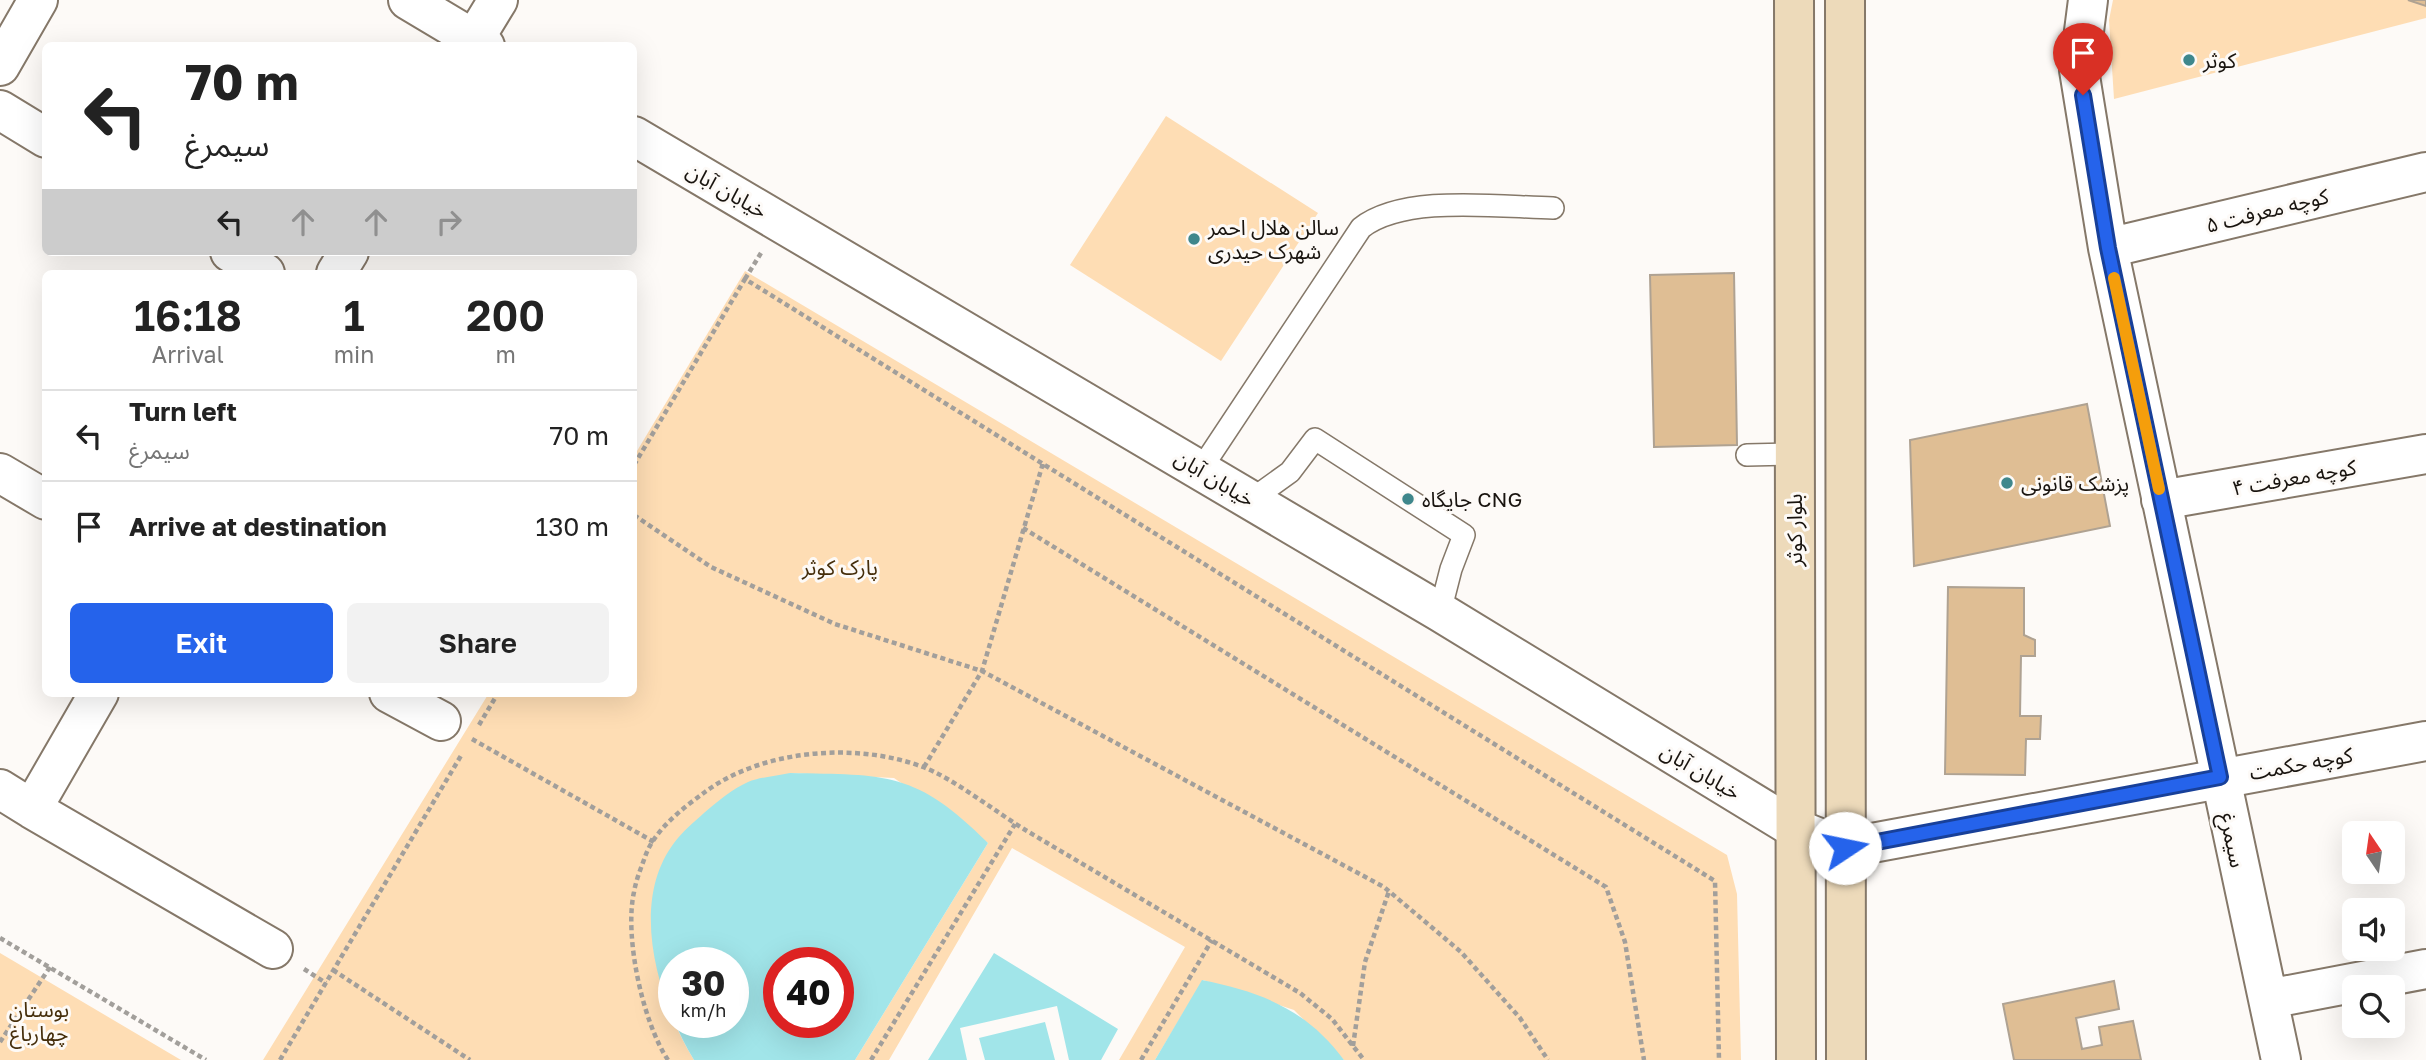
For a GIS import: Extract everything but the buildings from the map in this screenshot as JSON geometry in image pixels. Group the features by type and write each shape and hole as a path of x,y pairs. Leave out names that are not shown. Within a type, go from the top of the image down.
{"main road":[{"name":"بلوار کوثر","path":"1794,0 1796,1060"},
{"path":"1844,0 1846,1060"}],"street":[{"path":"0,66 38,0"},
{"path":"408,0 474,42"},
{"path":"477,42 498,0"},
{"name":"سیمرغ","path":"2088,0 2079,70 2108,248 2281,1060"},
{"path":"0,110 42,136"},
{"name":"خیابان آبان","path":"637,137 1201,469 1794,828 1845,848"},
{"name":"کوچه معرفت ۵","path":"2108,248 2426,172"},
{"path":"237,256 260,270"},
{"name":"کوچه معرفت ۴","path":"2161,500 2426,454"},
{"path":"0,473 42,498"},
{"path":"33,809 97,697"},
{"path":"396,697 456,730"},
{"name":"کوچه حکمت","path":"1845,848 2426,741"},
{"path":"0,789 273,949"},
{"path":"2268,999 2426,969"}],"lane":[{"path":"1201,469 1361,228 1375,217 1419,207 1553,208"},
{"path":"1251,500 1290,472 1315,439 1464,535 1451,569 1440,612"},
{"path":"1747,455 1794,454"}],"path":[{"path":"637,460 745,279 1716,881 1719,1060"},
{"path":"924,767 982,671 1043,463"},
{"path":"637,517 710,567 822,618 982,671 1389,891 1461,952 1520,1018 1548,1060"},
{"path":"1023,528 1605,887 1625,942 1644,1060"},
{"path":"280,1060 333,970 456,730 493,697"},
{"path":"456,730 654,842"},
{"path":"668,1060 659,1046 639,990 633,942 633,894 647,851 677,813 716,784 751,766 795,755 842,752 924,767 1300,993 1332,1018 1364,1060"},
{"path":"871,1060 1015,824"},
{"path":"1353,1046 1365,962 1389,891"},
{"path":"0,938 206,1060"},
{"path":"1141,1060 1212,940"},
{"path":"0,1042 50,967"},
{"path":"333,970 470,1060"}],"green space":[{"name":"کوثر","path":"2113,0 2426,0 2426,18 2114,99 2109,20"},
{"name":"سالن هلال احمر شهرک حیدری","path":"1166,116 1318,213 1221,361 1070,265"},
{"name":"پارک کوثر","path":"745,271 1727,855 1737,894 1741,1060 1344,1060 1294,1010 1203,980 1155,1060 1119,1060 1185,947 1012,848 889,1060 855,1060 988,843 894,778 790,773 651,914 658,968 658,1038 682,1038 694,1060 263,1060 487,697 637,697 637,451"},
{"name":"بوستان چهارباغ","path":"0,953 181,1060 0,1060"}],"water":[{"path":"790,773 876,777 898,782 940,802 988,843 855,1060 694,1060 682,1038 749,1038 749,947 658,947 658,972 651,923 653,894 660,867 674,843 704,813 736,788 763,778"},
{"path":"994,953 1118,1029 1101,1060 1069,1060 1057,1006 960,1028 967,1060 928,1060"},
{"path":"1202,980 1264,997 1282,1006 1315,1028 1344,1060 1155,1060"},
{"path":"1045,1022 1055,1060 985,1060 979,1038"}],"slow traffic":[{"path":"2114,278 2159,489"}],"place":[{"name":"کوثر","path":"2189,60"},
{"name":"سالن هلال احمر شهرک حیدری","path":"1194,239"},
{"name":"پزشک قانونی","path":"2007,483"},
{"name":"جایگاه CNG","path":"1408,499"}],"route":[{"path":"1845,848 2220,777 2108,248 2083,95"}]}
